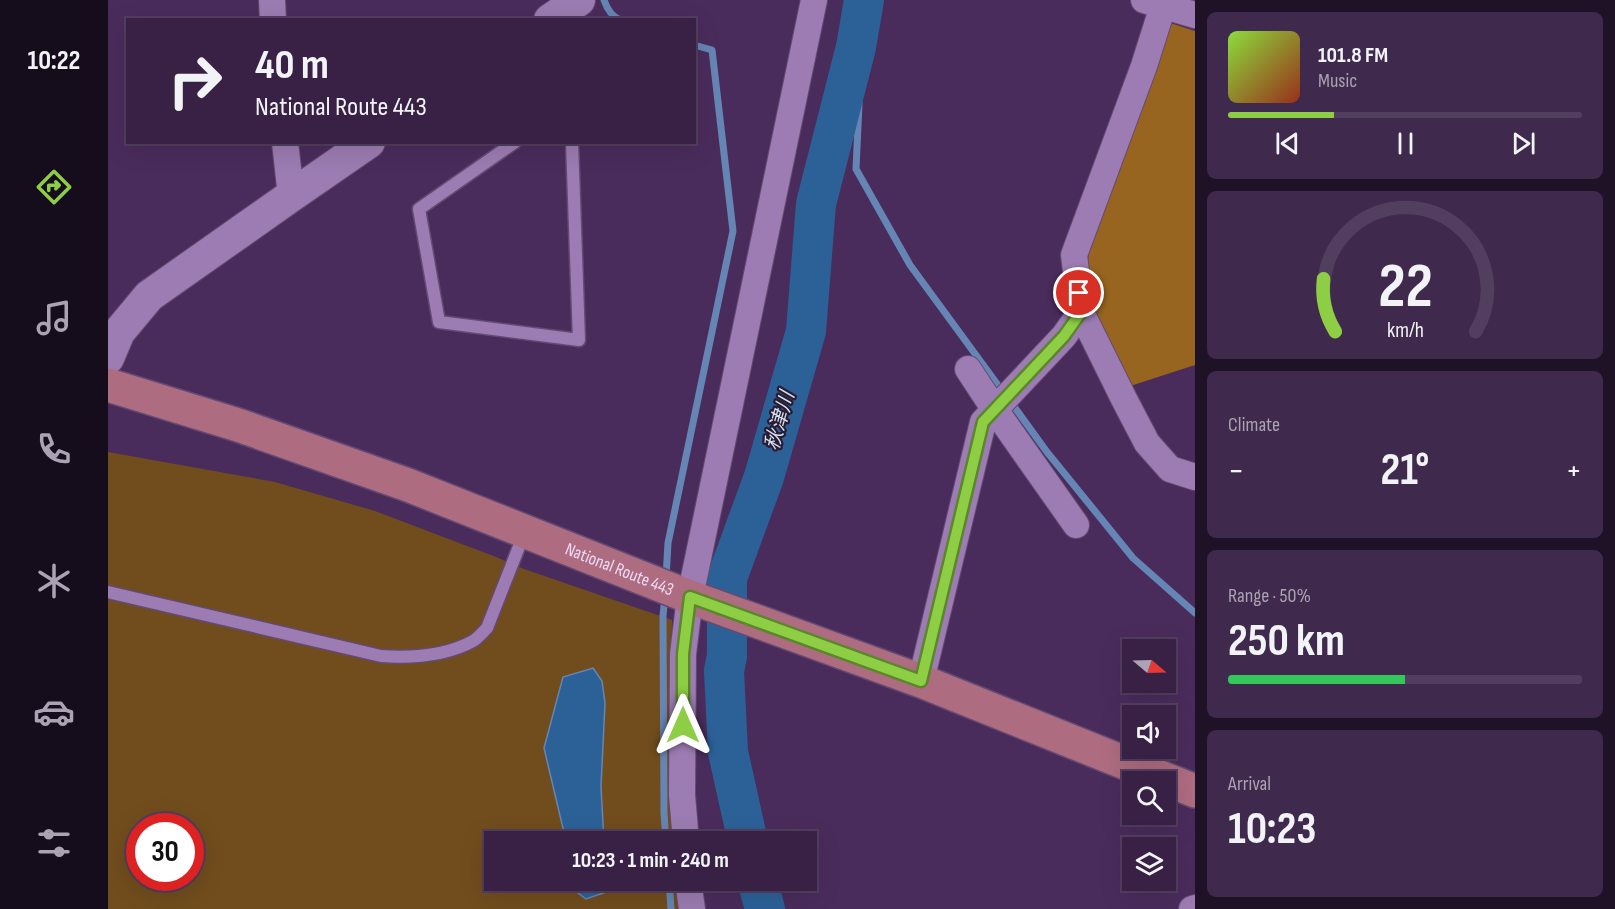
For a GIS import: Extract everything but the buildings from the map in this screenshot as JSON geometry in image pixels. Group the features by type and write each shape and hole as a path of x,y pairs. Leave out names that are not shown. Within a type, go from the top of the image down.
{"highway":[{"name":"National Route 443","path":"108,385 238,426 397,482 673,591 921,681 1195,791"}],"street":[{"path":"272,0 273,18"},
{"path":"685,831 682,795 683,654 673,591 814,0"},
{"path":"1195,15 1153,3 1144,66 1074,255 1081,312 1147,443 1170,469 1195,477"},
{"path":"285,144 291,196"},
{"path":"108,358 119,332 149,296 366,144"},
{"path":"921,681 983,422 1064,336 1081,312"},
{"path":"968,369 1001,403 1076,525"},
{"path":"690,891 692,909"}],"lane":[{"path":"511,144 419,209 439,322 579,340 572,144"},
{"path":"108,592 381,656 401,657 427,654 460,647 475,639 487,628 524,532"}],"shaded area":[{"path":"1164,21 1195,31 1195,365 1124,388 1094,325 1084,280 1099,200"},
{"path":"108,452 275,482 375,511 524,569 672,620 670,778 674,831 484,831 484,891 679,891 680,909 108,909"}],"water":[{"path":"593,668 602,681 605,703 601,787 603,831 564,831 544,748 563,677"},
{"path":"578,891 609,891 586,899"}],"waterway":[{"path":"604,0 610,12 617,18"},
{"name":"秋津川","path":"746,831 728,752 724,671 727,656 727,578 764,477 806,331 816,204 856,47 864,0"},
{"path":"666,578 668,543 733,231 712,50 696,46"},
{"path":"856,47 859,104 856,169 910,265 1003,392"},
{"path":"1010,401 1047,452 1133,558 1195,613"},
{"path":"665,595 663,616 665,831"},
{"path":"670,891 671,909"},
{"name":"秋津川","path":"760,891 765,909"}],"route":[{"path":"683,725 683,654 690,597 921,681 983,422 1064,336 1081,312 1079,293"}]}
